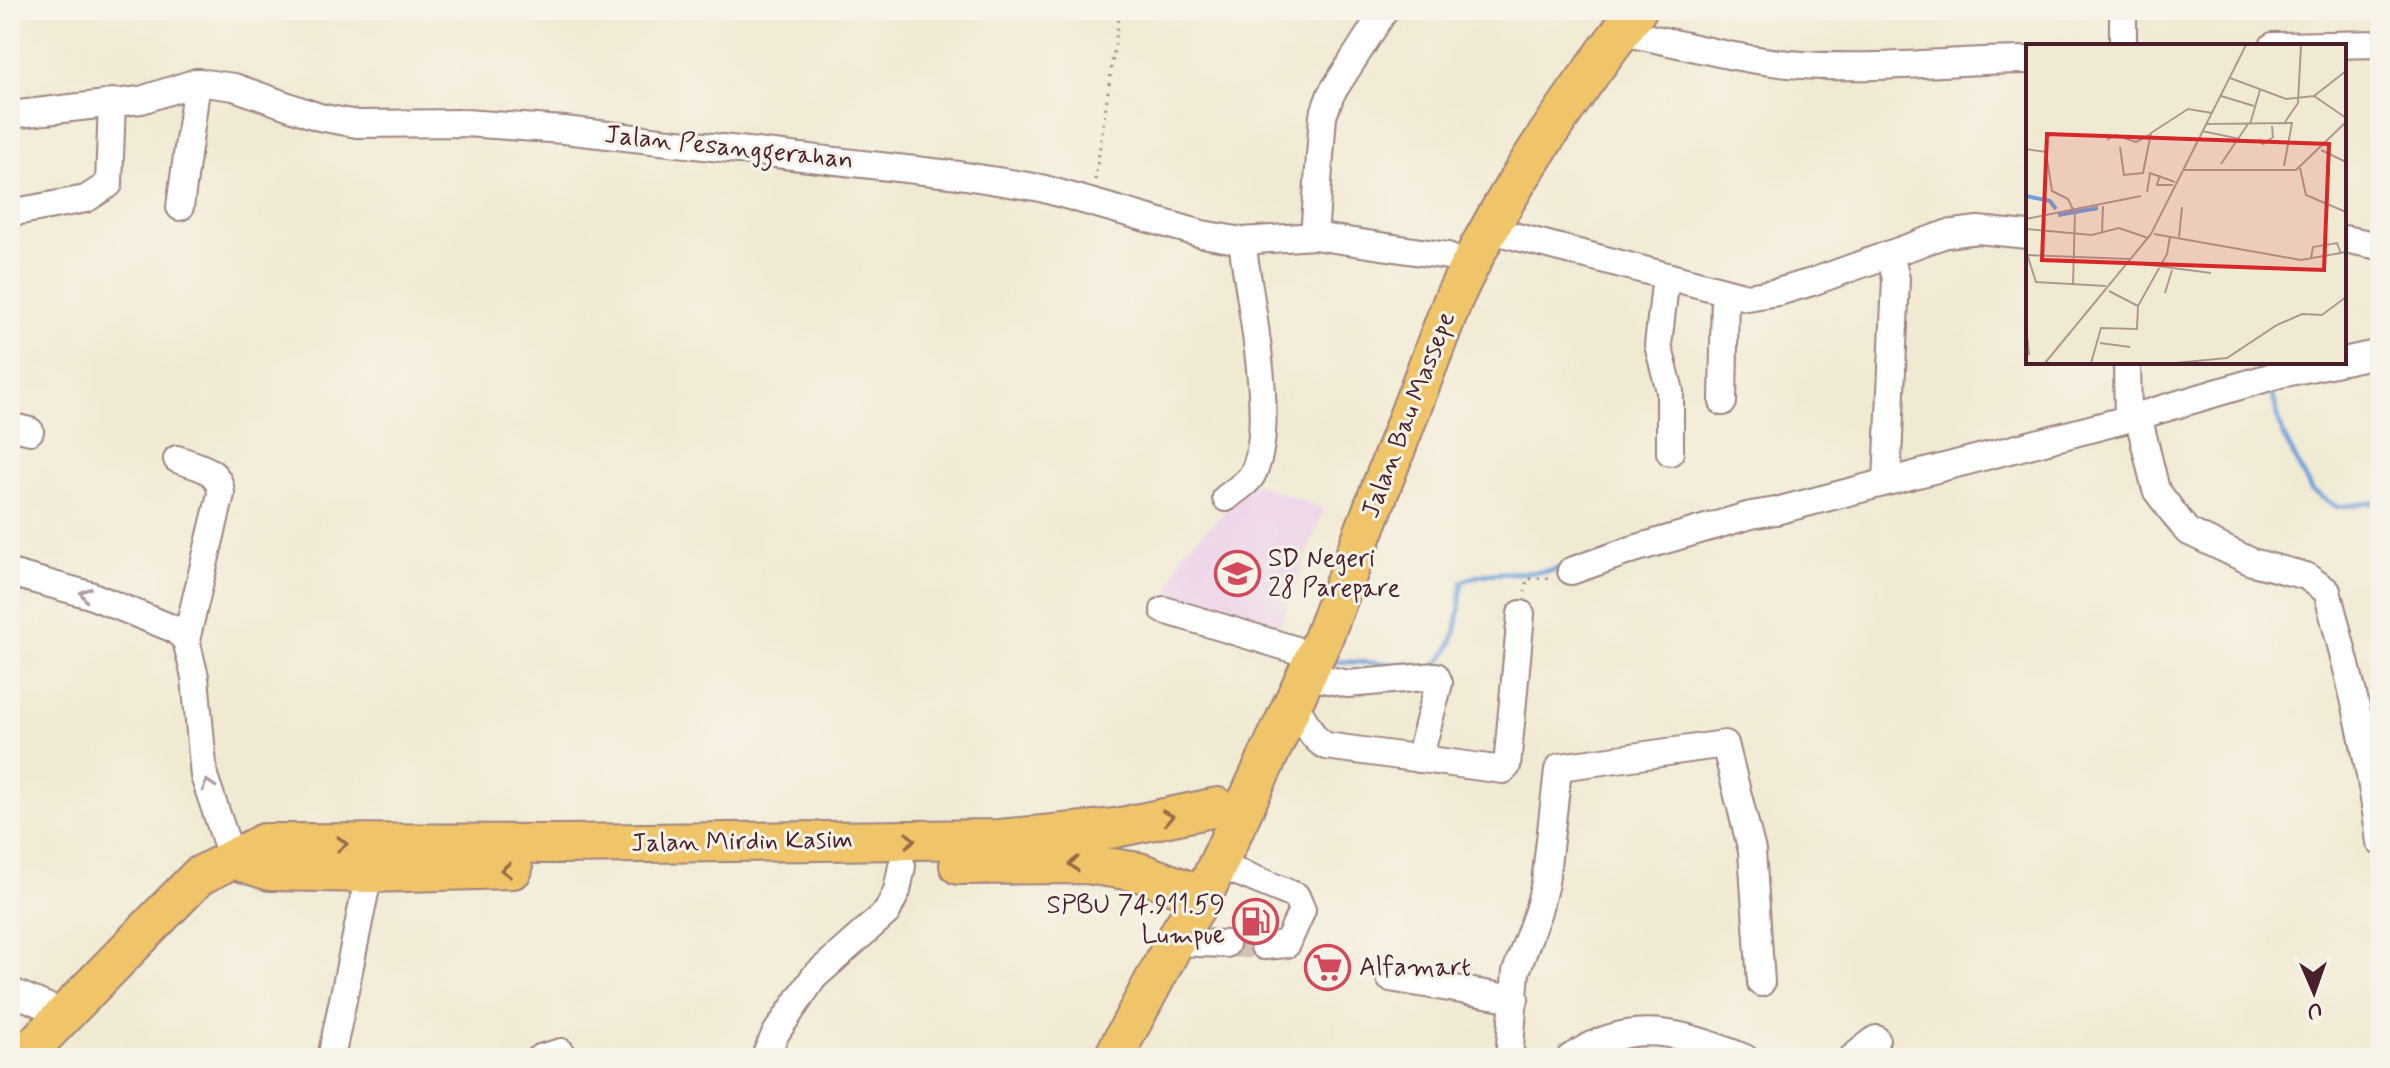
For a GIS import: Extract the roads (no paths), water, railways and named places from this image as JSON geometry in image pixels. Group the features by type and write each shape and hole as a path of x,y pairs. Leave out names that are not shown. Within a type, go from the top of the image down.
{"highway":[{"name":"Jalan Bau Massepe","path":"1201,883 1217,807 1333,614 1453,300 1473,257 1543,138 1622,17"},
{"name":"Jalan Bau Massepe","path":"1113,1058 1178,936 1297,676 1374,450 1459,230 1531,122 1622,17"},
{"name":"Jalan Mirdin Kasim","path":"255,858 560,856 999,839 1116,828 1217,807"},
{"name":"Jalan Mirdin Kasim","path":"255,858 369,873 560,856 902,866 1086,864 1201,883"},
{"path":"22,1058 199,876 255,858"}],"street":[{"path":"1314,236 1323,116 1331,94 1385,10"},
{"path":"2123,10 2123,44"},
{"path":"1622,17 1717,54 1790,64 1922,65 1971,60 2026,60"},
{"path":"2346,45 2380,44"},
{"path":"180,207 197,82"},
{"name":"Jalan Pesanggerahan","path":"10,115 141,100 197,82 234,87 319,117 357,124 465,123 564,130 959,175 1041,188 1202,234 1242,241 1314,236 1448,256"},
{"path":"10,213 86,199 109,184 112,102"},
{"path":"1496,218 1506,234 1747,297 1778,292 1848,271 1946,234 1978,230 2026,235"},
{"path":"2346,239 2380,246"},
{"path":"1226,498 1250,477 1259,453 1264,404 1242,241"},
{"path":"1888,476 1896,279 1890,254"},
{"path":"1666,276 1658,345 1670,391 1670,452"},
{"path":"1723,402 1725,292"},
{"path":"2346,361 2380,353"},
{"path":"2127,364 2130,413 2156,490 2187,531 2252,562 2306,576 2327,591 2360,716 2372,776 2380,842"},
{"path":"1571,571 1634,549 1751,515 1776,511 1888,476 2333,364"},
{"path":"177,459 212,471 221,483 186,640 195,677 204,776 255,858"},
{"path":"10,573 90,595 149,617 174,629 186,640"},
{"path":"10,585 37,582"},
{"path":"1164,610 1297,676 1348,684 1436,676 1439,683 1419,759"},
{"path":"1297,676 1299,710 1309,732 1326,746 1503,770 1507,766 1521,614"},
{"path":"1509,1058 1516,972 1545,883 1558,770 1573,765 1725,744 1752,851 1761,983"},
{"path":"764,1058 776,1033 814,977 887,912 897,891 902,866"},
{"path":"331,1058 369,873"},
{"path":"1201,883 1296,896 1302,910 1287,944 1264,946"},
{"path":"1178,936 1226,944"},
{"path":"1390,978 1515,999"},
{"path":"10,991 65,1014"},
{"path":"1570,1058 1617,1034 1653,1031 1717,1046 1745,1058"},
{"path":"1852,1058 1876,1039"}],"waterway":[{"path":"2270,385 2283,435 2311,490 2337,507 2380,502"},
{"path":"1435,666 1449,649 1453,638 1462,582 1486,574 1562,568"},
{"path":"1331,661 1418,665"}],"tunnel":[{"path":"1226,944 1264,946"}],"place":[{"name":"SD Negeri 28 Parepare","path":"1237,574"},
{"name":"SPBU 74.911.59 Lumpue","path":"1256,921"},
{"name":"Alfamart","path":"1328,968"}]}
